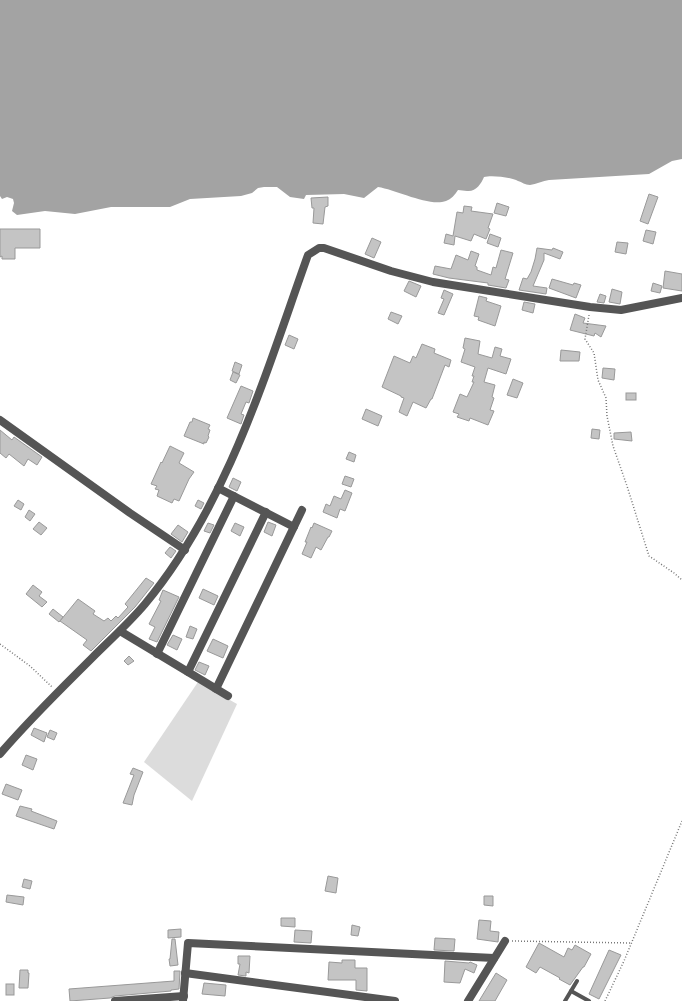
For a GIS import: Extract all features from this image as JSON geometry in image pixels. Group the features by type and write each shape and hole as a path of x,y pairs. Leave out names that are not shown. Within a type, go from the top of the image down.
{"street":[{"path":"0,754 20,730 57,692 120,631 144,604 185,550 218,488 245,429 308,255 319,248 324,248 391,271 433,282 513,296 566,302 590,307 621,310 682,298"},
{"path":"0,420 130,513 185,550"},
{"path":"218,488 294,527"},
{"path":"157,654 234,496"},
{"path":"216,689 302,510"},
{"path":"188,672 266,512"},
{"path":"120,631 228,696"},
{"path":"468,1001 505,941"},
{"path":"116,1001 183,998 188,943 494,958"},
{"path":"186,973 395,1001"}],"lane":[{"path":"565,1001 577,981"},
{"path":"571,992 589,1001"}],"path":[{"path":"590,307 585,339 594,353 598,380 606,398 607,416 613,446 649,556 682,580"},
{"path":"0,644 30,666 57,692"},
{"path":"605,1001 624,962 682,821"},
{"path":"505,941 631,943"}],"shaded area":[{"path":"0,0 682,0 682,159 672,161 649,174 549,180 530,185 506,177 484,177 476,189 470,191 458,190 450,199 439,202 422,200 378,187 364,198 344,194 306,195 304,199 290,197 277,187 264,187 258,188 252,193 241,196 190,199 170,207 111,207 75,214 45,211 17,215 12,211 14,203 13,199 7,197 2,199 0,196"},
{"path":"198,682 237,704 192,801 144,762"}],"building":[{"path":"649,194 658,197 648,224 640,221"},
{"path":"328,197 328,206 325,207 323,224 313,223 314,208 312,208 311,198"},
{"path":"497,203 509,207 506,216 494,213"},
{"path":"464,206 472,207 471,211 493,214 486,239 474,234 471,241 455,236 454,245 444,243 446,234 453,236 457,212 463,213"},
{"path":"0,229 40,229 40,248 15,248 15,259 2,259 2,256 0,257"},
{"path":"646,230 656,232 653,244 643,241"},
{"path":"490,234 501,238 498,247 487,243"},
{"path":"372,238 381,242 374,258 365,254"},
{"path":"617,242 628,243 626,254 615,252"},
{"path":"537,248 552,250 553,248 563,252 560,259 544,253 544,260 533,286 547,288 546,294 519,290 523,278 527,279 531,272"},
{"path":"501,250 513,253 505,279 509,280 506,288 488,285 488,283 449,278 433,274 435,266 451,269 456,255 468,260 471,251 479,254 475,266 477,267 477,270 491,275 493,267 496,268"},
{"path":"665,271 682,274 682,291 663,288"},
{"path":"552,279 573,285 574,283 581,285 576,298 549,288"},
{"path":"409,281 421,286 416,297 404,291"},
{"path":"653,283 662,286 660,293 651,291"},
{"path":"612,289 622,292 620,304 609,302"},
{"path":"444,290 453,294 444,315 438,313 444,299 441,298"},
{"path":"600,294 606,296 604,303 597,302"},
{"path":"479,296 487,298 486,301 501,306 495,326 478,320 479,317 474,316"},
{"path":"524,302 535,304 533,313 522,310"},
{"path":"391,312 402,316 398,324 388,319"},
{"path":"575,314 585,318 583,323 606,326 601,337 595,333 594,336 570,330"},
{"path":"289,335 298,339 294,349 285,345"},
{"path":"465,338 480,341 478,354 492,358 495,347 502,349 500,356 511,359 506,374 488,368 484,382 495,385 492,397 494,398 490,410 494,411 488,425 470,418 469,421 457,417 459,414 453,412 460,394 467,397 474,382 472,382 474,376 472,376 475,367 461,362 465,349 463,348"},
{"path":"422,344 435,349 434,353 451,360 449,367 445,365 432,399 426,408 413,402 407,416 399,412 404,398 382,387 394,356 410,363 413,356 416,358"},
{"path":"561,350 580,352 579,361 560,361"},
{"path":"235,362 242,365 239,374 232,371"},
{"path":"603,368 615,369 614,380 602,378"},
{"path":"233,372 240,375 236,383 230,380"},
{"path":"513,379 523,383 517,398 507,395"},
{"path":"241,386 253,391 249,403 246,402 241,414 244,415 241,424 227,418"},
{"path":"626,393 636,393 636,400 626,400"},
{"path":"366,409 382,416 378,426 362,419"},
{"path":"193,418 210,425 208,429 210,430 209,437 204,444 184,436"},
{"path":"592,429 600,430 599,439 591,438"},
{"path":"0,430 12,440 14,437 42,457 37,465 28,459 24,466 9,454 6,458 0,453"},
{"path":"631,432 632,441 614,439 614,433"},
{"path":"170,446 184,453 179,463 194,472 189,479 179,501 174,499 172,503 157,496 159,490 155,489 157,486 151,484"},
{"path":"349,452 356,455 354,462 346,459"},
{"path":"345,476 354,479 351,487 342,484"},
{"path":"233,478 241,482 237,491 229,487"},
{"path":"345,490 352,493 345,511 340,509 337,518 323,512 326,504 330,506 334,496 341,499"},
{"path":"18,500 24,504 21,510 14,506"},
{"path":"198,500 204,503 201,509 195,506"},
{"path":"29,510 35,514 30,521 25,517"},
{"path":"39,522 47,528 41,535 33,529"},
{"path":"268,522 276,525 272,536 264,532"},
{"path":"208,523 214,525 210,533 204,531"},
{"path":"235,523 244,527 240,536 231,531"},
{"path":"314,523 332,531 321,550 316,547 311,558 302,554 307,542 305,542"},
{"path":"178,525 188,532 182,542 171,534"},
{"path":"170,547 176,551 171,558 165,553"},
{"path":"146,578 154,583 135,607 91,651 83,645 87,640 60,621 78,599 95,611 93,614 104,621 108,618 111,621 116,616 118,618 128,607 125,604"},
{"path":"33,585 42,592 39,596 47,602 42,607 26,594"},
{"path":"203,589 218,596 214,605 199,598"},
{"path":"163,590 179,597 157,642 149,639 155,627 149,624 161,601 159,600"},
{"path":"53,609 63,617 59,622 49,614"},
{"path":"190,626 197,629 193,639 186,637"},
{"path":"173,635 182,639 177,650 167,645"},
{"path":"213,639 228,646 223,658 207,651"},
{"path":"129,656 134,661 128,665 124,661"},
{"path":"199,662 209,666 205,675 195,670"},
{"path":"34,728 47,733 44,742 31,735"},
{"path":"50,730 57,733 54,740 47,737"},
{"path":"26,755 37,759 33,770 22,765"},
{"path":"133,768 143,772 134,795 132,805 123,803 134,775 130,774"},
{"path":"6,784 22,790 18,800 2,794"},
{"path":"20,806 32,809 31,811 57,821 54,829 16,816"},
{"path":"328,876 338,878 336,893 325,891"},
{"path":"24,879 32,881 30,889 22,887"},
{"path":"7,895 24,897 23,905 6,902"},
{"path":"484,896 493,896 493,906 484,905"},
{"path":"281,918 295,918 295,927 281,926"},
{"path":"479,920 491,921 490,931 499,932 498,942 477,939"},
{"path":"352,925 360,927 358,936 351,935"},
{"path":"181,929 181,937 168,938 168,930"},
{"path":"295,930 312,931 311,943 294,942"},
{"path":"435,938 455,939 454,951 434,950"},
{"path":"172,939 175,939 178,965 170,966 169,959"},
{"path":"539,943 564,957 568,948 572,950 575,945 591,954 584,967 570,985 540,967 536,973 526,967"},
{"path":"609,950 621,955 599,999 589,994"},
{"path":"238,956 250,956 249,973 246,972 246,976 238,975 240,964 238,964"},
{"path":"342,960 355,960 355,968 367,968 367,991 356,990 356,980 328,980 329,962 342,963"},
{"path":"445,961 470,962 477,965 474,973 465,969 460,983 444,982"},
{"path":"20,970 28,970 28,988 19,988"},
{"path":"174,971 180,971 179,989 115,996 110,998 70,1001 69,989 174,981"},
{"path":"496,973 507,980 495,1001 479,1001"},
{"path":"204,983 226,985 225,996 202,994"},
{"path":"6,984 14,984 14,995 6,995"}]}
